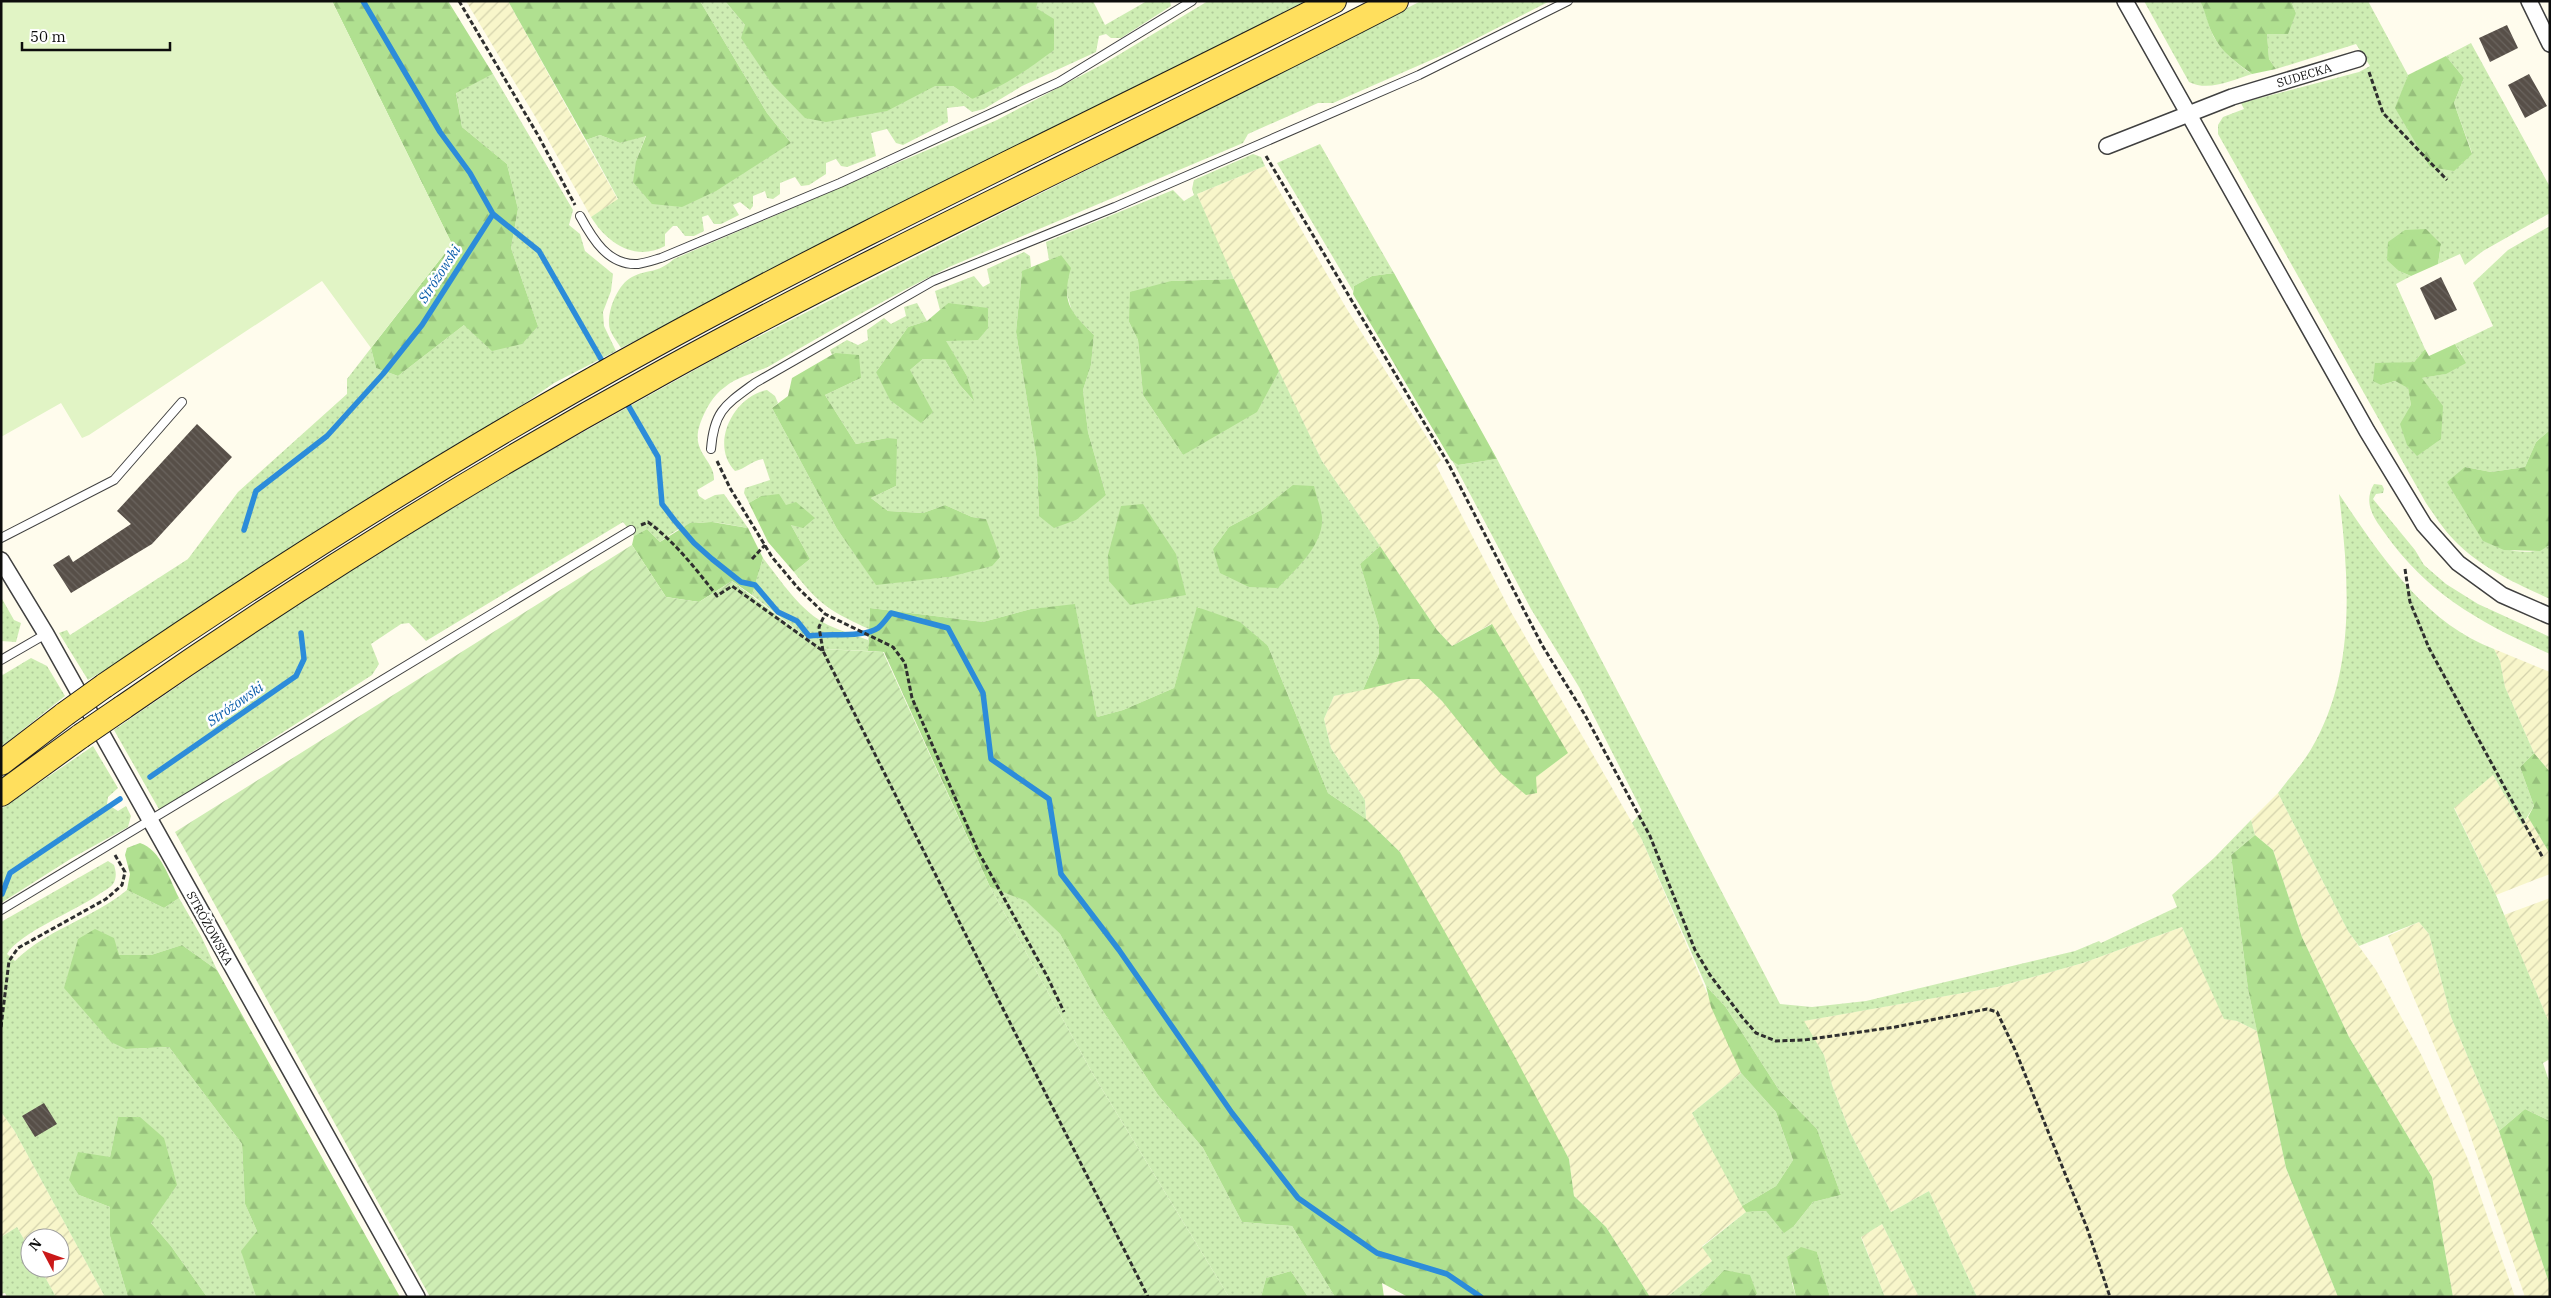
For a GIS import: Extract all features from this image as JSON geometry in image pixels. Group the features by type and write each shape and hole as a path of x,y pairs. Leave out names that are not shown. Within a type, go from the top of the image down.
{"main road":[{"path":"1,762 104,686 352,522 561,397 648,348 805,265 1334,1"},
{"path":"1,794 225,637 344,560 578,420 664,371 835,282 1396,1"}],"street":[{"path":"2125,1 2404,494 2424,525 2458,563 2502,595 2550,616"},
{"path":"2529,1 2550,44"},
{"name":"SUDECKA","path":"2107,146 2188,112 2358,59"},
{"name":"STRÓŻOWSKA","path":"1,560 46,634 417,1297"}],"lane":[{"path":"580,216 594,241 612,258 637,264 661,258 840,183 1060,82 1181,4 1192,1"},
{"path":"711,449 712,431 719,412 755,383 933,281 1115,207 1419,75 1568,1"},
{"path":"1,538 114,480 182,402"},
{"path":"1,910 151,822 630,530"},
{"path":"1,660 46,634"}],"path":[{"path":"459,1 539,137 580,216"},
{"path":"2358,59 2371,75 2383,113 2447,180"},
{"path":"1259,145 1325,260 1448,463 1542,645 1585,714 1650,836 1695,950 1710,975 1756,1033 1776,1041 1804,1040 1895,1027 1988,1009 1997,1012 2016,1052 2087,1228 2110,1297"},
{"path":"711,449 730,488 765,545 798,588 825,614 893,647 905,663 912,698 979,853 1047,976 1064,1012"},
{"path":"630,530 648,522 688,560 716,596 732,586 823,651"},
{"path":"752,559 765,545"},
{"path":"2405,569 2410,602 2429,648 2543,858"},
{"path":"825,614 819,627 823,651 1148,1297"},
{"path":"1,1027 9,960 18,948 106,899 122,885 125,872 110,846"}],"shaded area":[{"path":"466,1 508,1 618,200 591,217 536,118"},
{"path":"1265,166 1345,306 1441,460 1436,465 1511,612 1642,840 1741,1073 1692,1113 1746,1212 1702,1246 1712,1261 1667,1297 1650,1297 1606,1227 1574,1196 1569,1159 1400,852 1366,819 1365,800 1331,748 1324,719 1334,696 1408,679 1419,679 1442,701 1536,777 1567,753 1491,624 1452,646 1437,630 1322,461 1222,254 1197,194"},
{"path":"2494,649 2550,672 2550,772 2534,753 2505,687 2500,661"},
{"path":"2493,775 2522,825 2528,817 2550,854 2550,874 2496,895 2454,807"},
{"path":"2278,793 2348,931 2376,970 2422,1056 2467,1157 2515,1297 2453,1297 2432,1177 2349,1037 2302,937 2273,850 2255,835 2251,820"},
{"path":"2550,898 2550,1025 2504,915"},
{"path":"2419,922 2429,934 2451,1017 2499,1131 2550,1286 2550,1297 2525,1297 2464,1117 2388,936"},
{"path":"2182,927 2224,1018 2237,1021 2257,1031 2286,1168 2338,1297 1977,1297 1929,1191 1891,1212 1850,1132 1832,1085 1824,1055 1803,1021 1997,987 2083,963"},
{"path":"1,1112 14,1130 67,1228 20,1228 20,1232 17,1227 1,1237"},
{"path":"1882,1224 1919,1297 1885,1297 1861,1236"},
{"path":"70,1233 105,1297 56,1297 46,1278 70,1278"}],"green space":[{"path":"1,1 332,1 452,244 371,348 322,281 89,435 82,438 61,403 1,437"},
{"path":"332,1 448,1 493,74 456,93 462,127 507,164 518,209 511,248 538,326 522,344 492,351 464,325 398,376 376,368 371,348 452,244"},
{"path":"508,1 700,1 767,113 791,143 716,191 682,207 652,204 633,182 636,161 646,136 620,143 600,135 586,140"},
{"path":"700,1 725,1 745,25 935,86 953,86 972,99 1038,1 1093,1 1105,25 1147,1 1170,1 1171,6 1121,38 1111,38 1106,34 1099,36 1096,52 1022,86 984,109 972,112 964,106 947,108 948,122 903,145 896,143 887,129 871,133 876,156 847,167 841,166 836,159 826,163 826,174 809,185 801,186 795,177 780,183 780,194 773,199 767,198 765,191 753,196 753,206 750,210 740,202 733,205 739,215 721,224 714,224 708,215 702,217 704,231 694,236 685,236 677,226 673,226 665,234 665,246 643,252 633,251 614,242 605,235 591,217 618,199 586,140 600,135 620,143 646,135 636,161 762,160 791,143 767,113"},
{"path":"725,1 1038,1 1036,8 1054,19 1054,50 994,89 972,99 953,86 935,86 887,111 826,122 805,118 772,84 741,38 745,25"},
{"path":"1208,1 1307,1 621,348 612,333 609,327 609,318 612,304 622,285 632,277 662,267 674,259 997,120 1105,63"},
{"path":"1421,1 1550,1 1454,50 1333,103 1318,103 1248,134 1243,143 949,267 860,314 767,367 730,383 713,399 700,424 698,442 711,467 714,480 697,490 699,496 705,500 715,495 724,494 748,528 722,523 702,522 683,527 660,542 647,529 634,536 623,522 426,641 409,623 401,624 371,644 379,664 372,675 160,811 114,730 285,612 522,466 720,356"},
{"path":"2144,1 2200,1 2211,31 2218,43 2235,61 2252,74 2229,82 2212,85 2204,86 2189,82"},
{"path":"2200,1 2291,1 2296,13 2288,34 2267,34 2269,59 2276,69 2252,74 2230,57 2216,41"},
{"path":"2291,1 2368,1 2408,75 2396,108 2472,153 2454,103 2464,78 2446,56 2471,43 2550,187 2550,213 2483,251 2465,265 2460,254 2438,264 2441,244 2399,271 2411,276 2396,284 2425,349 2414,362 2396,363 2381,385 2395,381 2408,387 2411,405 2407,445 2422,378 2445,374 2462,355 2455,344 2493,326 2473,283 2508,250 2550,226 2550,430 2536,442 2525,467 2491,472 2465,467 2484,541 2508,550 2525,552 2542,549 2550,545 2550,599 2511,581 2475,559 2454,540 2440,523 2426,503 2218,134 2218,125 2223,117 2244,109 2241,103 2359,72 2370,66 2356,44 2276,69 2269,59 2267,34 2296,13"},
{"path":"2446,56 2464,78 2454,103 2472,154 2454,171 2430,167 2395,108 2408,75"},
{"path":"493,74 573,210 569,225 580,234 585,251 613,274 611,291 603,312 604,326 616,351 554,383 511,413 383,489 214,598 129,656 88,680 59,633 67,630 70,635 188,559 238,492 347,394 347,379 371,348 376,368 398,376 464,325 538,326 511,248 518,209 507,164 462,127 456,92"},
{"path":"1320,144 1394,273 1372,276 1354,286 1353,291 1277,163"},
{"path":"1253,154 1261,157 1265,166 1197,194 1234,279 1171,281 1129,322 1138,340 1143,395 1183,455 1268,388 1279,371 1322,461 1380,546 1360,564 1379,627 1379,653 1363,690 1334,696 1324,719 1331,748 1365,800 1366,819 1328,793 1268,646 1198,607 1174,688 1123,710 1097,717 1075,605 1031,609 983,622 870,608 869,629 845,618 819,600 794,572 810,559 791,525 786,505 761,496 749,503 744,493 745,488 770,480 763,459 735,471 728,460 724,448 725,435 736,411 744,401 755,394 767,390 775,396 778,403 772,408 837,529 876,584 949,577 986,519 972,517 945,505 923,513 888,511 871,498 896,486 896,467 887,438 856,444 825,395 861,378 835,353 832,355 830,350 847,340 858,345 868,340 867,330 884,318 891,324 906,316 904,307 917,303 927,321 908,327 876,372 910,370 923,359 945,360 959,384 973,400 967,376 945,341 948,303 940,310 935,291 974,276 983,287 990,283 987,269 1024,252 1030,256 1031,267 1022,272 1016,332 1037,461 1039,516 1106,495 1088,432 1083,390 1091,365 1094,335 1073,315 1065,287 1061,255 1049,260 1046,242 1173,190 1184,201 1194,195 1192,189 1194,180","holes":["1293,485 1213,549 1229,527 1261,510"]},
{"path":"2426,229 2441,244 2438,264 2411,276 2399,271 2387,260 2388,242 2405,230"},
{"path":"1061,255 1071,268 1067,290 1070,306 1079,320 1094,335 1091,365 1083,390 1088,432 1106,495 1076,520 1054,528 1039,516 1037,461 1016,332 1022,271"},
{"path":"1394,273 1497,459 1458,465 1451,460 1353,294 1354,286 1372,276"},
{"path":"1234,279 1279,371 1257,412 1183,455 1143,395 1138,340 1129,322 1130,292 1171,281"},
{"path":"948,303 988,308 988,328 978,340 946,341 967,376 974,401 959,384 945,360 923,359 910,370 933,412 921,423 890,400 876,372 908,327 927,321"},
{"path":"2455,344 2466,363 2446,374 2422,378 2443,406 2441,439 2417,456 2407,445 2400,424 2411,405 2408,388 2395,381 2381,385 2373,381 2375,363 2414,362 2425,349 2429,356"},
{"path":"835,353 859,355 861,378 825,395 856,444 887,438 897,439 896,486 871,498 888,511 923,513 945,505 972,517 986,519 1000,557 992,566 949,577 876,585 837,529 772,408 788,396 792,378"},
{"path":"2550,430 2550,545 2540,551 2504,550 2483,541 2447,482 2465,467 2491,472 2525,467 2536,442"},
{"path":"1497,459 1780,1004 1812,1007 1866,1001 2075,951 2099,941 2101,943 2177,907 2172,895 2214,858 2251,820 2255,835 2231,855 2248,989 2257,1031 2237,1021 2224,1019 2182,927 2083,963 1997,987 1804,1021 1824,1055 1832,1085 1850,1132 1891,1212 1929,1191 1977,1297 1919,1297 1882,1224 1861,1237 1885,1297 1830,1297 1817,1252 1792,1283 1796,1297 1754,1297 1757,1294 1724,1270 1698,1297 1667,1297 1712,1261 1702,1247 1746,1212 1766,1211 1794,1226 1813,1202 1841,1195 1817,1129 1779,1090 1725,1006 1706,986 1642,840 1632,823 1642,811 1579,687 1531,609 1452,460 1458,465"},
{"path":"2374,484 2382,485 2384,489 2383,493 2376,494 2373,499 2415,550 2424,565 2446,584 2478,604 2550,637 2550,654 2501,631 2479,618 2438,590 2419,573 2401,554 2373,515 2369,497"},
{"path":"1293,485 1314,486 1321,509 1321,527 1314,547 1308,556 1278,588 1249,587 1220,573 1213,549 1229,527 1261,510"},
{"path":"779,494 786,505 796,502 815,518 803,528 791,525 810,559 794,572 768,542 749,503 761,496"},
{"path":"2339,494 2387,562 2425,604 2446,622 2469,637 2494,649 2500,661 2505,687 2534,753 2520,767 2534,806 2522,825 2493,775 2454,808 2496,895 2550,1025 2550,1059 2543,1063 2550,1084 2550,1121 2525,1109 2499,1131 2451,1017 2429,934 2419,922 2359,946 2348,931 2278,793 2310,751 2325,721 2336,690 2346,626 2347,593"},
{"path":"1143,504 1176,554 1186,595 1130,605 1109,581 1108,555 1121,506"},
{"path":"712,522 748,528 763,558 752,595 732,581 699,602 666,597 632,545 634,536 647,529 660,542 690,523"},
{"path":"632,545 666,597 699,602 732,581 821,649 883,652 990,887 1094,1076 1229,1297 430,1297 175,832"},
{"path":"1380,546 1437,630 1452,646 1492,624 1568,753 1536,777 1537,793 1526,795 1500,773 1442,701 1419,679 1408,679 1363,690 1379,653 1379,627 1360,564"},
{"path":"763,558 792,595 809,612 828,625 868,640 868,651 821,649 752,595"},
{"path":"1,597 14,620 21,623 16,642 1,641"},
{"path":"1075,604 1097,717 1123,710 1174,688 1197,607 1240,622 1268,646 1328,793 1366,819 1400,852 1514,1055 1569,1159 1574,1196 1606,1227 1650,1297 1408,1297 1382,1283 1384,1297 1335,1297 1292,1226 1242,1222 1203,1148 1158,1095 1099,1005 1060,934 1026,901 990,887 884,652 868,651 870,608 983,622 1031,609"},
{"path":"31,658 47,666 65,696 1,747 1,676"},
{"path":"93,746 118,788 108,797 107,804 118,811 126,806 131,816 128,827 72,858 1,903 1,809"},
{"path":"2534,753 2550,772 2550,854 2528,817 2534,806 2520,767"},
{"path":"2255,835 2273,850 2302,937 2349,1037 2432,1177 2453,1297 2338,1297 2286,1168 2248,989 2231,855"},
{"path":"140,843 154,852 159,858 179,898 164,908 127,890 130,874 125,855 127,848"},
{"path":"108,861 114,865 116,872 112,885 88,901 35,930 13,946 7,954 15,961 41,940 99,909 127,890 164,908 179,898 201,936 217,970 182,945 151,955 118,955 126,1049 169,1047 242,1144 245,1204 257,1231 242,1252 256,1297 207,1297 171,1246 151,1223 118,1117 110,1157 79,1195 110,1207 110,1236 128,1297 105,1297 70,1233 70,1228 67,1228 14,1130 1,1112 1,922"},
{"path":"990,887 1027,901 1060,934 1099,1005 1158,1095 1203,1148 1242,1222 1292,1226 1335,1297 1308,1297 1291,1271 1266,1278 1261,1297 1229,1297 1094,1076"},
{"path":"95,929 114,938 119,955 151,955 182,945 217,970 400,1297 256,1297 241,1251 257,1231 245,1204 242,1144 169,1047 126,1049 111,1042 64,988 78,939"},
{"path":"1706,986 1725,1006 1779,1090 1817,1129 1841,1195 1813,1202 1794,1226 1784,1233 1766,1211 1746,1212 1742,1206 1776,1186 1793,1160 1776,1112 1741,1073 1711,1007"},
{"path":"1741,1073 1776,1112 1793,1160 1776,1186 1742,1206 1692,1113"},
{"path":"2525,1109 2550,1121 2550,1286 2499,1131"},
{"path":"118,1117 140,1117 164,1138 177,1185 151,1223 171,1246 207,1297 128,1297 110,1236 110,1207 79,1195 69,1180 78,1152 110,1157"},
{"path":"17,1227 20,1232 20,1278 46,1278 56,1297 7,1297 5,1293 1,1294 1,1237"},
{"path":"1801,1247 1817,1252 1830,1297 1796,1297 1787,1257"},
{"path":"1724,1270 1750,1275 1757,1294 1754,1297 1698,1297"},
{"path":"1291,1271 1308,1297 1261,1297 1266,1278"}],"building":[{"path":"2507,25 2518,48 2490,62 2479,38"},
{"path":"2529,74 2547,106 2525,118 2508,85"},
{"path":"2441,277 2457,310 2435,320 2420,288"},
{"path":"197,424 232,457 152,544 71,593 53,565 69,555 73,562 131,524 117,511"},
{"path":"44,1103 57,1124 35,1137 22,1116"}],"waterway":[{"name":"Stróżowski","path":"244,530 256,491 327,436 383,374 422,325 493,214 470,173 440,132 363,1"},
{"path":"493,214 539,251 605,366"},
{"path":"625,400 658,457 662,504 675,521 694,543 712,559 741,582 755,585 778,612 797,621 809,636 855,634 872,631 878,628 891,613 948,628 983,693 991,759 1049,799 1061,874 1119,950 1232,1113 1298,1198 1377,1253 1447,1274 1481,1297"},
{"name":"Stróżowski","path":"150,777 296,676 304,659 301,633"},
{"name":"Stróżowski","path":"2,894 10,873 120,799"}]}
